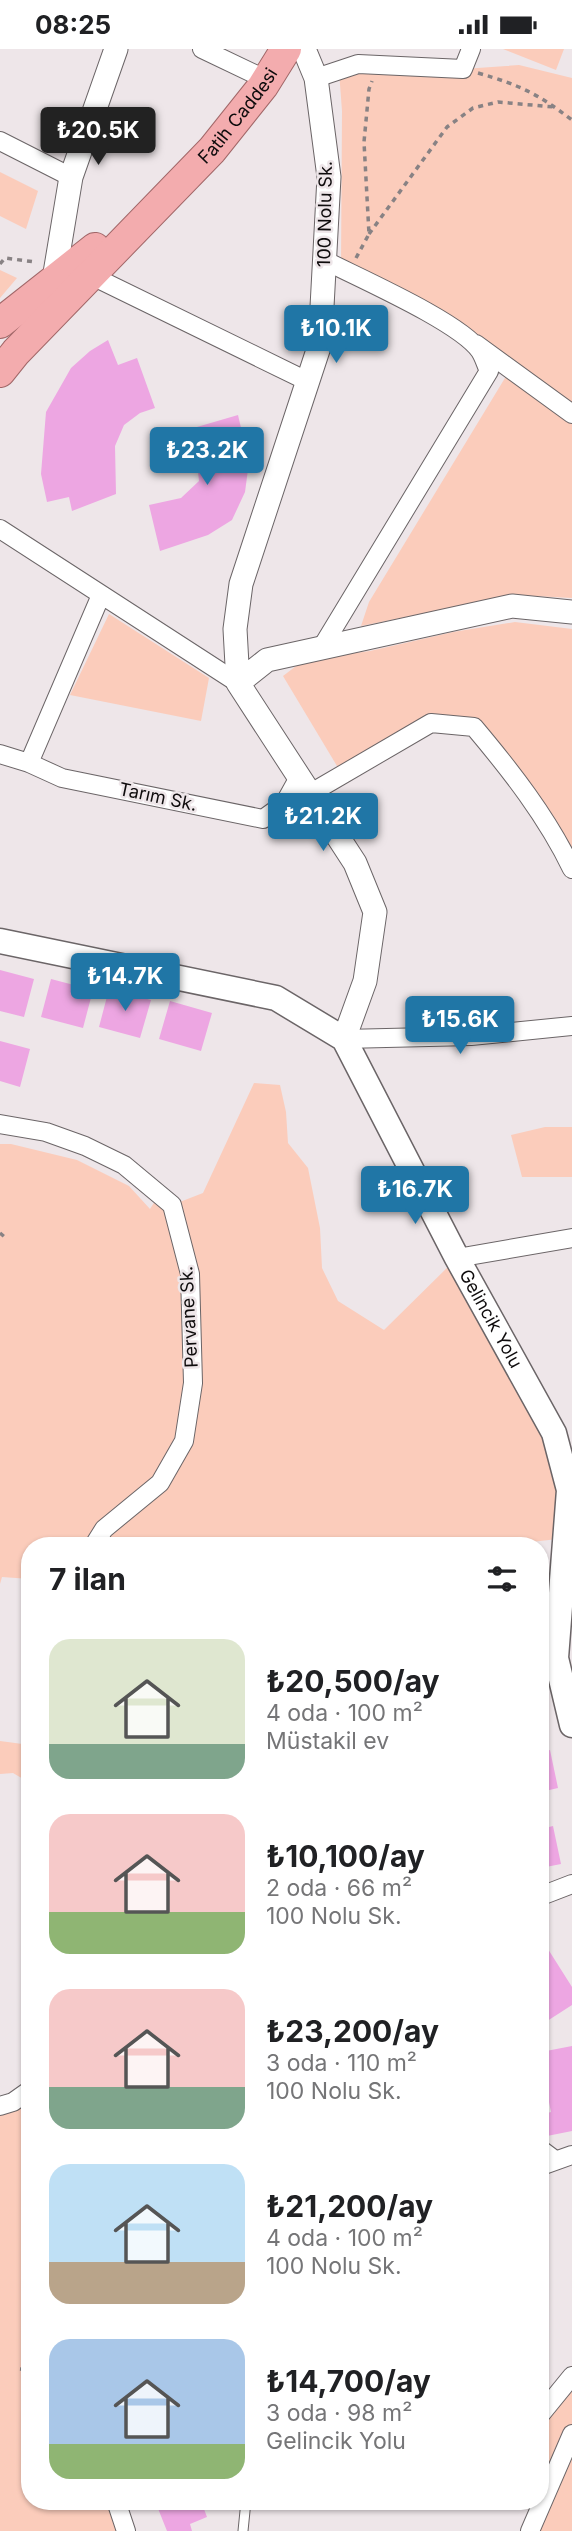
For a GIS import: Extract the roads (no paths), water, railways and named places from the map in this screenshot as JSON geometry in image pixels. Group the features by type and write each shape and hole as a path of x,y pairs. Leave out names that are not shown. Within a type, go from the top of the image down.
{"highway":[{"name":"Fatih Caddesi","path":"184,179 212,150 267,80 286,49"},
{"path":"0,372 16,352 184,179"},
{"path":"0,323 184,179"}],"main road":[{"path":"0,941 276,998 344,1039"},
{"name":"Gelincik Yolu","path":"344,1039 457,1258 554,1433 564,1440 569,1490 549,1640 572,1725"}],"street":[{"path":"54,279 71,177 116,49"},
{"path":"202,49 267,80"},
{"name":"100 Nolu Sk.","path":"304,49 316,78 329,177 320,344 240,585 235,629 238,683 355,863 375,912 365,981 344,1039"},
{"path":"316,78 358,64 463,69 471,49"},
{"path":"0,141 71,177"},
{"path":"324,260 424,311 465,336 572,414"},
{"path":"90,275 309,382"},
{"path":"322,647 489,371 480,350 465,336"},
{"path":"0,529 238,683 267,660 512,606 572,612"},
{"path":"29,763 101,595"},
{"path":"305,785 431,723 474,727 513,773 571,862"},
{"name":"Tarım Sk.","path":"0,754 62,778 263,819 305,785"},
{"path":"344,1039 471,1036 572,1026"},
{"name":"Pervane Sk.","path":"0,1124 46,1132 85,1146 124,1165 172,1205 190,1274 193,1383 184,1441 160,1483 104,1529 99,1537"},
{"path":"457,1258 572,1238"},
{"path":"549,1893 572,1884"},
{"path":"0,2106 21,2096"},
{"path":"549,2163 567,2157"},
{"path":"549,2404 572,2376"},
{"path":"549,2487 572,2434"},
{"path":"119,2510 126,2531"},
{"path":"530,2531 539,2510"}],"lane":[{"path":"549,2148 567,2157"},
{"path":"243,2531 245,2510"}]}
